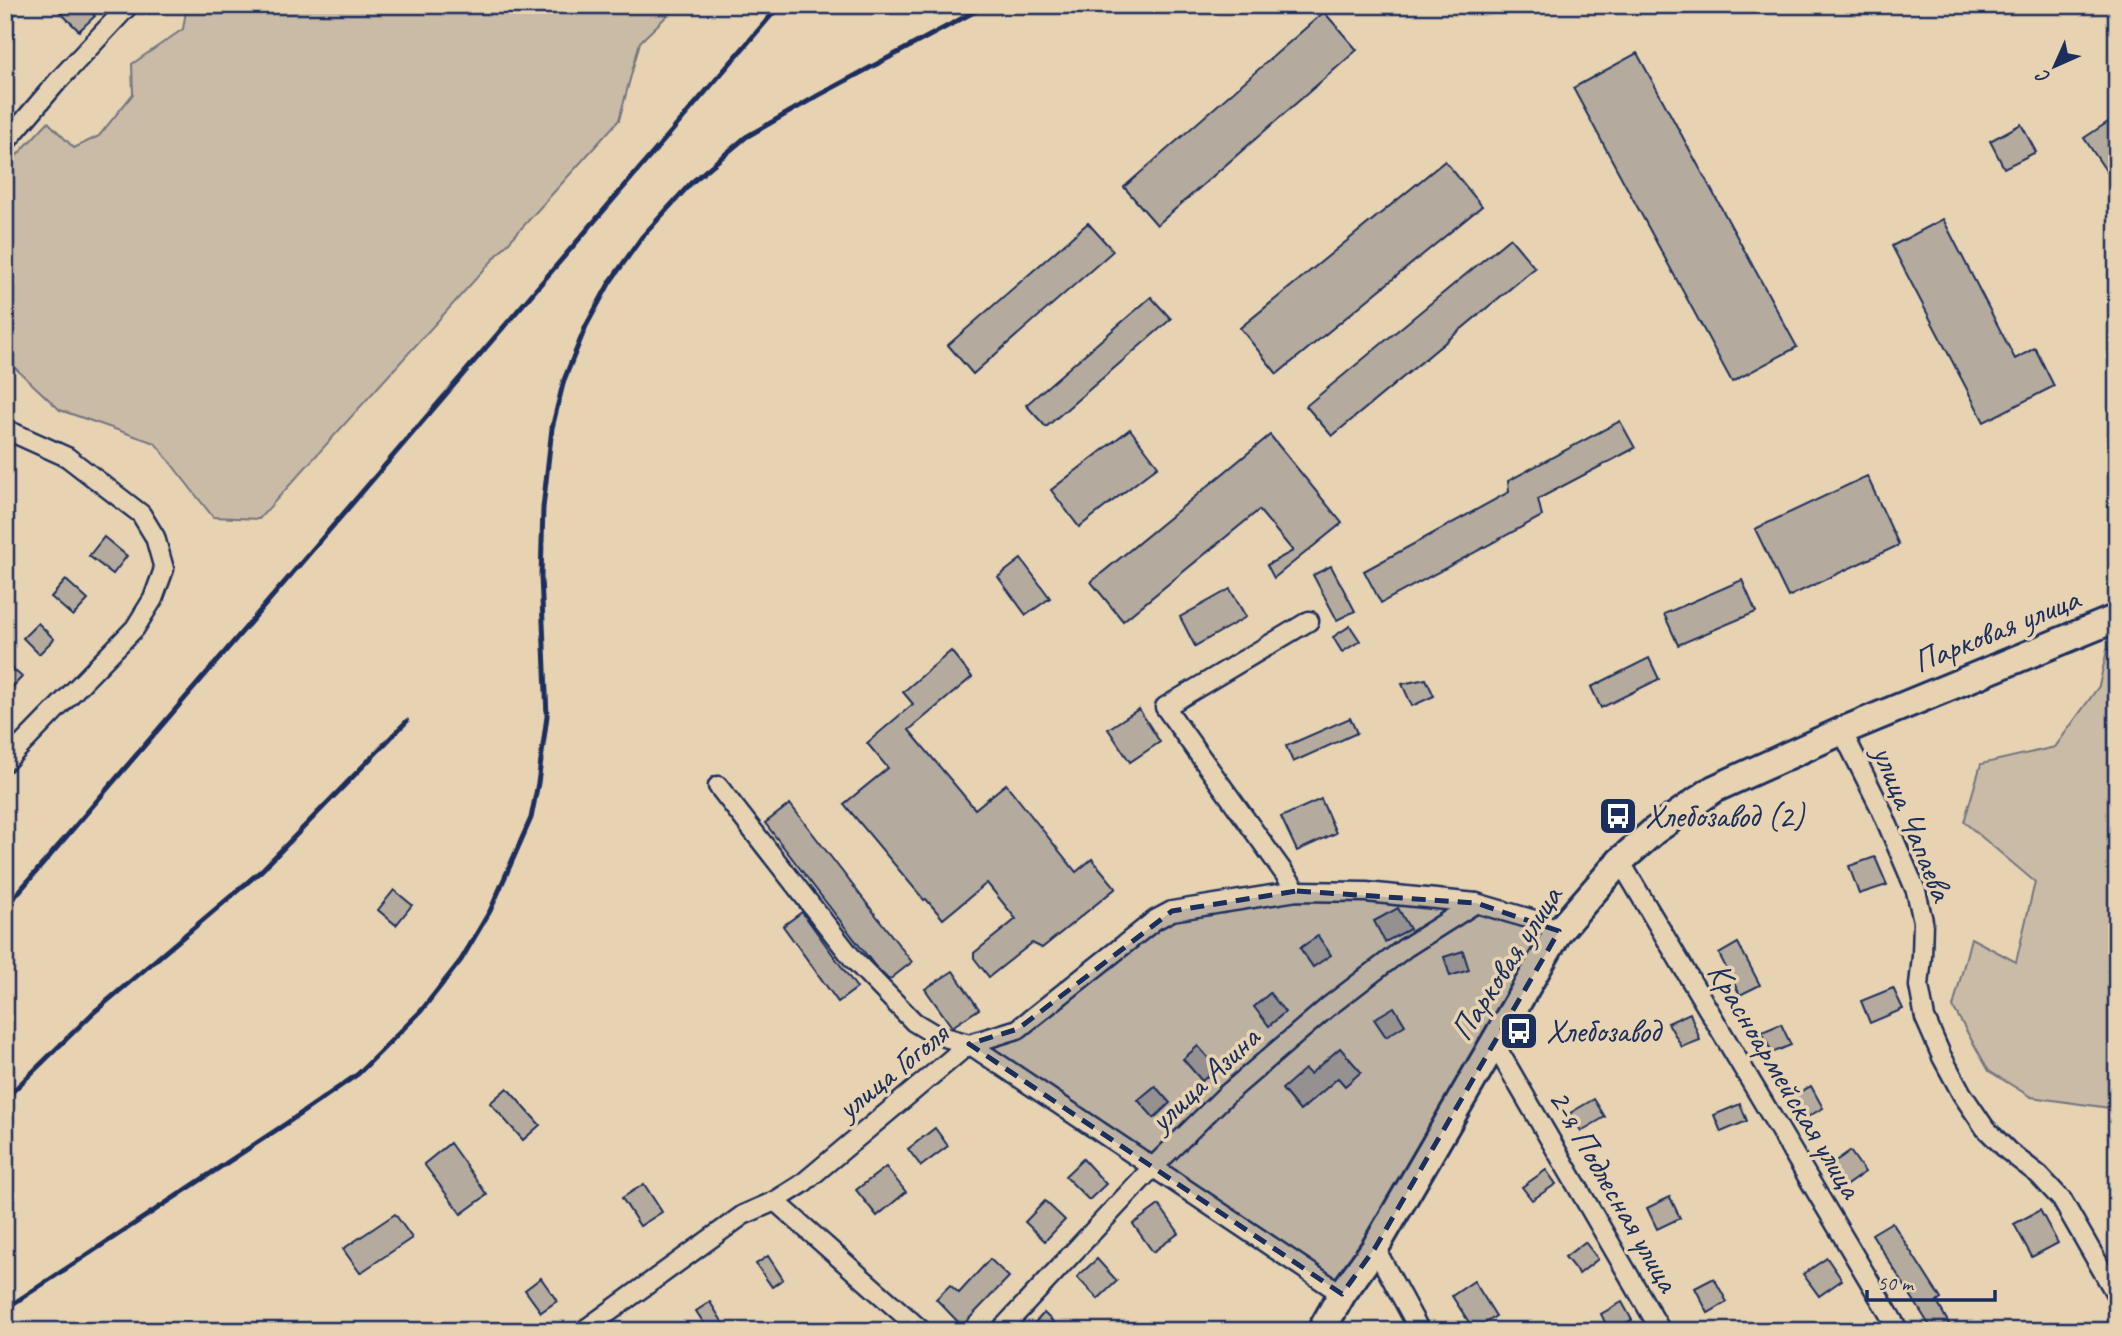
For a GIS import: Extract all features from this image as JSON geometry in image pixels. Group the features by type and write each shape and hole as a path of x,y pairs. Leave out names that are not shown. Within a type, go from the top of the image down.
{"main road":[{"name":"Парковая улица","path":"1321,1331 1342,1294 1375,1248 1559,931 1620,860 1654,831 1714,789 1842,731 2117,618"}],"street":[{"path":"5,143 129,5"},
{"path":"5,429 68,457 141,514 155,537 164,569 153,599 135,628 5,762"},
{"path":"1297,891 1165,708 1309,621"},
{"name":"улица Чапаева","path":"1842,731 1881,809 1916,891 1923,921 1923,956 1919,986 1925,1018 1942,1057 1985,1128 2008,1151 2039,1175 2062,1200 2117,1296"},
{"path":"718,786 853,959 914,1021 934,1034 969,1044 1342,1294"},
{"name":"Красноармейская улица","path":"1620,860 1899,1331"},
{"name":"улица Гоголя","path":"583,1331 743,1215 775,1201 802,1184 969,1044 1018,1028 1155,920 1172,911 1297,891 1366,892 1476,902 1559,931"},
{"name":"улица Азина","path":"1000,1331 1153,1167 1227,1094 1328,1007 1405,948 1476,902"},
{"name":"2-я Подлесная улица","path":"1494,1043 1661,1331"},
{"path":"775,1201 922,1331"},
{"path":"1375,1248 1420,1331"}],"highlighted area":[{"path":"1297,891 1476,903 1559,931 1375,1248 1342,1294 969,1044 1018,1029 1172,911"}],"shaded area":[{"path":"187,5 678,5 640,42 619,120 259,519 213,517 155,443 60,410 13,366 5,343 5,168 48,122 74,148 99,136 133,94 132,64 183,29"},
{"path":"2117,646 2117,1109 2031,1097 1989,1071 1953,1007 1971,938 2016,962 2035,882 1964,822 1981,764 2055,747 2099,686 2107,650"}],"building":[{"path":"53,5 84,5 95,16 79,31"},
{"path":"1324,12 1357,50 1157,225 1124,187"},
{"path":"1637,53 1797,347 1732,382 1573,88"},
{"path":"2117,116 2117,187 2084,138"},
{"path":"2021,124 2036,152 2004,168 1990,141"},
{"path":"1445,161 1482,206 1277,374 1240,328"},
{"path":"1943,219 2015,359 2035,348 2054,386 1984,422 1892,246"},
{"path":"1088,223 1113,251 973,374 948,345"},
{"path":"1510,238 1535,268 1332,436 1306,406"},
{"path":"1151,297 1171,319 1046,427 1026,405"},
{"path":"1620,421 1635,448 1538,499 1542,516 1381,603 1364,571 1509,492 1508,481"},
{"path":"1130,429 1158,466 1079,527 1051,490"},
{"path":"1270,435 1342,523 1274,578 1267,565 1293,551 1259,510 1123,621 1091,582"},
{"path":"1867,476 1899,545 1788,597 1755,529"},
{"path":"104,537 127,556 113,574 89,556"},
{"path":"1021,559 1050,598 1026,615 998,577"},
{"path":"1331,566 1355,611 1337,620 1313,575"},
{"path":"66,580 88,600 73,616 51,597"},
{"path":"1742,580 1756,612 1678,645 1664,614"},
{"path":"1230,589 1246,617 1195,646 1180,617"},
{"path":"38,623 54,639 39,654 23,638"},
{"path":"1350,626 1360,641 1342,652 1333,637"},
{"path":"951,651 972,677 909,730 975,809 1006,784 1076,872 1092,859 1116,888 1042,948 1032,943 989,977 974,958 974,953 1016,919 987,883 943,919 844,804 888,768 867,743 913,704 903,692"},
{"path":"1649,658 1659,679 1601,708 1591,687"},
{"path":"5,662 22,677 5,695"},
{"path":"1426,679 1434,696 1412,706 1402,684"},
{"path":"1139,709 1160,742 1130,762 1108,729"},
{"path":"1350,718 1357,733 1293,762 1286,746"},
{"path":"1321,799 1336,833 1297,851 1281,817"},
{"path":"790,804 912,962 889,980 875,966 765,823"},
{"path":"1875,857 1887,885 1859,894 1849,866"},
{"path":"394,890 412,905 396,925 378,910"},
{"path":"1398,908 1410,929 1385,942 1374,921"},
{"path":"802,912 857,988 838,1002 783,926"},
{"path":"1318,936 1331,955 1313,967 1300,948"},
{"path":"1738,943 1760,985 1740,995 1719,954"},
{"path":"1463,951 1469,970 1450,976 1444,957"},
{"path":"953,971 979,1009 952,1027 925,989"},
{"path":"1893,988 1903,1009 1870,1023 1861,1001"},
{"path":"1270,993 1285,1012 1269,1026 1254,1007"},
{"path":"1394,1007 1405,1025 1386,1037 1374,1019"},
{"path":"1690,1013 1700,1040 1682,1047 1668,1023"},
{"path":"1781,1024 1791,1045 1772,1053 1762,1032"},
{"path":"1198,1046 1217,1068 1202,1081 1183,1059"},
{"path":"1340,1048 1361,1072 1345,1086 1338,1078 1300,1111 1282,1089 1305,1069 1310,1074"},
{"path":"1155,1086 1170,1103 1154,1118 1138,1100"},
{"path":"1811,1086 1823,1108 1802,1120 1789,1098"},
{"path":"507,1088 540,1125 523,1140 490,1103"},
{"path":"1594,1099 1605,1117 1581,1131 1570,1113"},
{"path":"1740,1104 1747,1121 1721,1132 1714,1115"},
{"path":"935,1128 948,1146 921,1166 908,1149"},
{"path":"450,1143 487,1195 461,1214 424,1164"},
{"path":"1850,1151 1865,1172 1841,1189 1827,1167"},
{"path":"1083,1159 1106,1184 1089,1200 1065,1176"},
{"path":"886,1167 906,1192 877,1216 856,1190"},
{"path":"1546,1170 1556,1184 1532,1200 1522,1187"},
{"path":"644,1184 662,1212 640,1226 622,1198"},
{"path":"1670,1197 1680,1218 1657,1229 1647,1208"},
{"path":"1045,1201 1065,1220 1045,1241 1025,1222"},
{"path":"1159,1205 1179,1233 1153,1252 1133,1224"},
{"path":"2040,1210 2058,1243 2032,1257 2014,1224"},
{"path":"395,1214 412,1238 360,1273 343,1249"},
{"path":"1892,1222 1941,1299 1937,1302 1953,1331 1933,1331 1872,1234"},
{"path":"1585,1242 1598,1259 1579,1274 1565,1257"},
{"path":"768,1256 783,1279 772,1287 756,1264"},
{"path":"1827,1258 1842,1280 1819,1296 1803,1274"},
{"path":"990,1259 1009,1277 962,1326 936,1299 950,1285 959,1293"},
{"path":"1097,1259 1117,1281 1098,1299 1077,1277"},
{"path":"541,1278 557,1301 541,1312 525,1290"},
{"path":"1714,1278 1727,1302 1708,1313 1695,1288"},
{"path":"1474,1281 1496,1316 1474,1330 1452,1296"},
{"path":"710,1302 728,1331 709,1331 696,1311"},
{"path":"1622,1302 1632,1320 1609,1331 1601,1314"},
{"path":"1044,1313 1063,1331 1027,1331"}],"railway":[{"path":"5,908 780,5"},
{"path":"5,1309 358,1074 421,1011 461,960 490,911 531,818 547,716 541,576 543,508 552,428 564,380 586,326 610,282 642,237 691,183 746,137 987,5"},
{"path":"5,1099 93,1013 262,870 407,721"}],"place":[{"name":"Хлебозавод (2)","path":"1618,816"},
{"name":"Хлебозавод","path":"1519,1031"}]}
